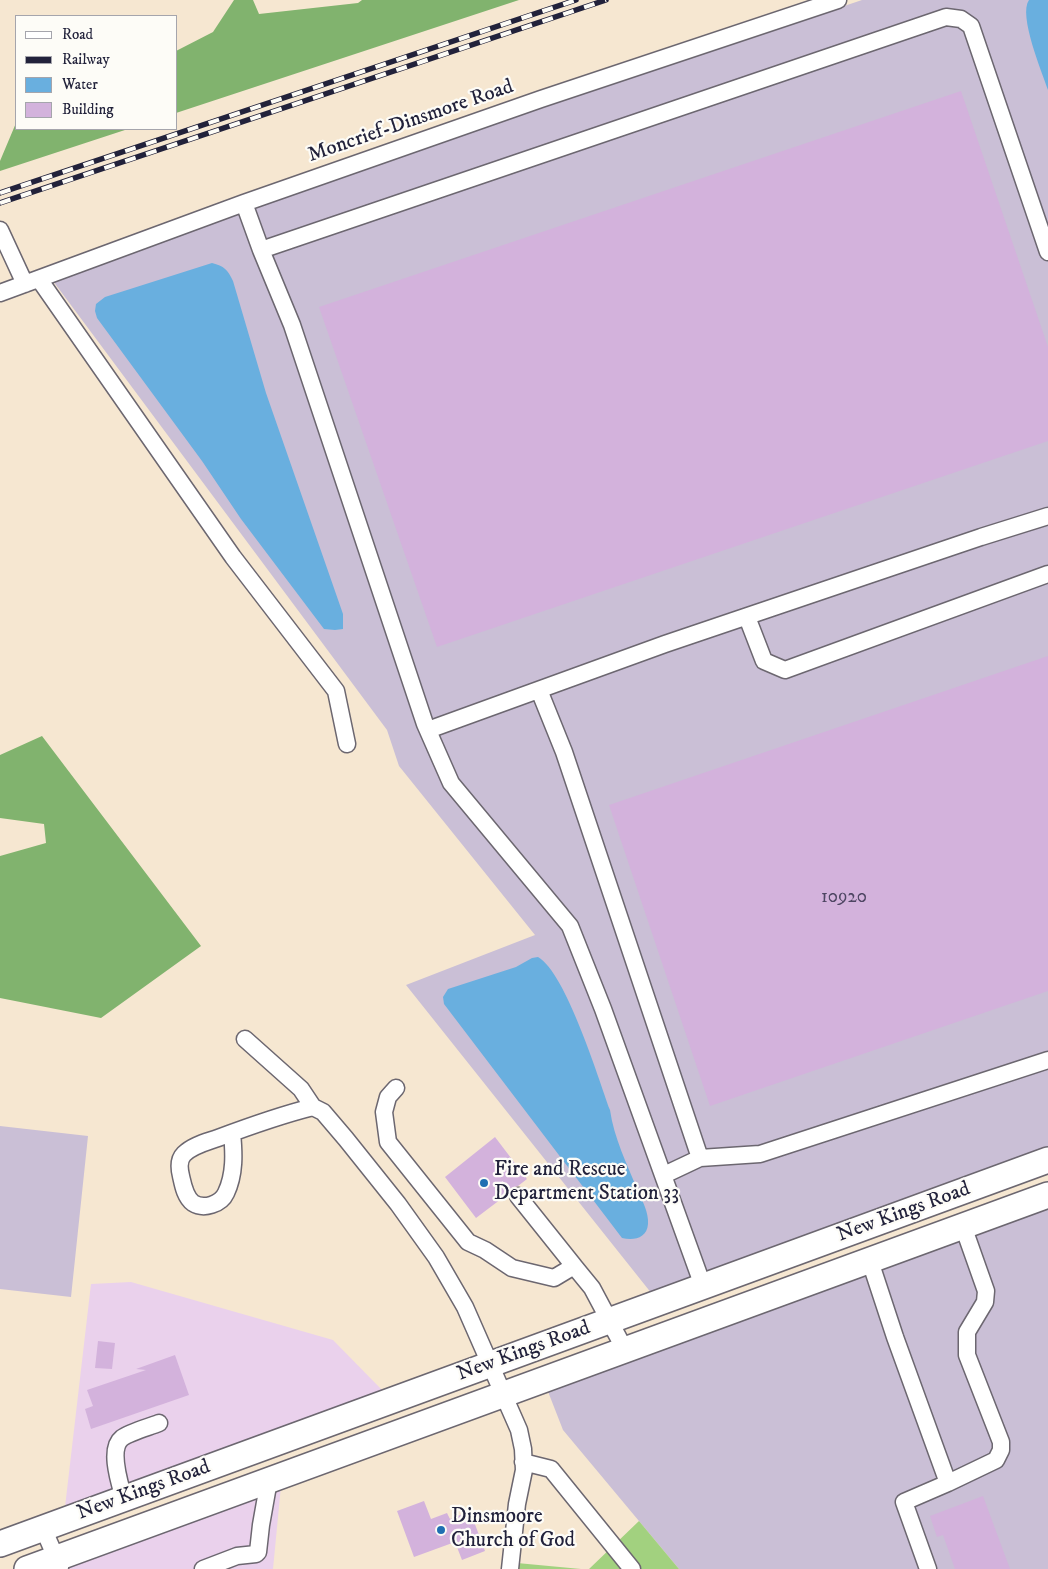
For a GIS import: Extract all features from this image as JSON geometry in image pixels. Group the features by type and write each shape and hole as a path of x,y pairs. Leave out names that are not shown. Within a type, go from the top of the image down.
{"highway":[{"name":"New Kings Road","path":"0,1544 1048,1160"},
{"name":"New Kings Road","path":"27,1569 58,1564 270,1480 1048,1195"}],"street":[{"name":"Moncrief-Dinsmore Road","path":"0,293 541,99 838,0"},
{"path":"261,250 946,18 961,19 971,26 1048,252"},
{"path":"244,204 292,325 428,730 451,783 570,926 603,1009 703,1286"},
{"path":"0,230 32,282 233,558 336,691 348,744"},
{"path":"428,730 747,617 1048,516"},
{"path":"747,617 764,661 785,670 1048,574"},
{"path":"539,690 564,752 700,1158"},
{"path":"245,1039 301,1088 313,1107 323,1112 346,1140 398,1204 436,1257 465,1307 519,1430 523,1449 510,1569"},
{"path":"664,1175 700,1158 760,1154 1048,1060"},
{"path":"396,1088 388,1097 384,1112 388,1142 468,1242 485,1250 512,1268 554,1278 574,1266"},
{"path":"232,1133 234,1155 225,1195 214,1205 202,1206 193,1203 184,1190 179,1166 183,1155 192,1147 287,1113 313,1107"},
{"path":"518,1196 592,1288 625,1350"},
{"path":"928,1569 904,1502 996,1460 1001,1450 1001,1442 968,1355 967,1332 985,1302 986,1291 963,1226"},
{"path":"870,1260 895,1337 948,1483"},
{"path":"124,1498 116,1468 116,1449 121,1438 159,1423"},
{"path":"523,1462 551,1469 632,1569"},
{"path":"203,1569 237,1556 256,1554 258,1552 270,1480"},
{"path":"44,1528 58,1564"}],"shaded area":[{"path":"862,0 1048,0 1048,1149 652,1294 406,985 535,935 399,766 387,730 53,281 420,149"},
{"path":"0,1126 88,1136 71,1297 0,1289"},
{"path":"1048,1206 1048,1569 679,1569 563,1430 547,1389"},
{"path":"131,1282 333,1340 383,1391 65,1507 91,1284"},
{"path":"281,1486 273,1569 57,1569"}],"green space":[{"path":"234,0 253,0 259,14 358,3 362,0 519,0 178,112 178,50 213,32"},
{"path":"15,125 15,130 125,130 0,171 0,161"},
{"path":"42,736 201,946 101,1018 0,998 0,856 46,843 44,824 0,818 0,755"},
{"path":"639,1521 679,1569 589,1569"},
{"path":"517,1563 581,1569 517,1569"}],"water":[{"path":"1029,0 1048,0 1048,90 1036,58 1026,18 1026,7"},
{"path":"212,263 225,269 233,281 266,393 343,614 343,629 324,629 241,519 202,461 97,318 96,304 105,297"},
{"path":"538,957 549,967 559,983 580,1027 610,1110 625,1161 643,1202 648,1220 647,1229 645,1233 635,1239 622,1238 444,1004 443,997 448,989 516,967 532,958"}],"building":[{"path":"961,91 1048,347 1048,441 437,647 319,307"},
{"path":"1048,656 1048,991 710,1106 609,805"},
{"path":"495,1137 527,1179 512,1188 509,1193 476,1218 445,1177"},
{"path":"98,1341 115,1343 112,1369 95,1368"},
{"path":"175,1355 189,1395 91,1429 85,1409 93,1406 87,1390 146,1370 136,1369"},
{"path":"983,1496 1010,1569 955,1569 943,1535 937,1537 930,1516"},
{"name":"Dinsmoore Church of God","path":"424,1501 431,1519 447,1513 450,1519 470,1511 485,1551 462,1560 455,1542 414,1557 397,1511"}],"railway":[{"path":"0,193 576,0"},
{"path":"0,203 606,0"}],"place":[{"name":"Fire and Rescue Department Station 33","path":"484,1183"},
{"name":"Dinsmoore Church of God","path":"441,1530"}]}
